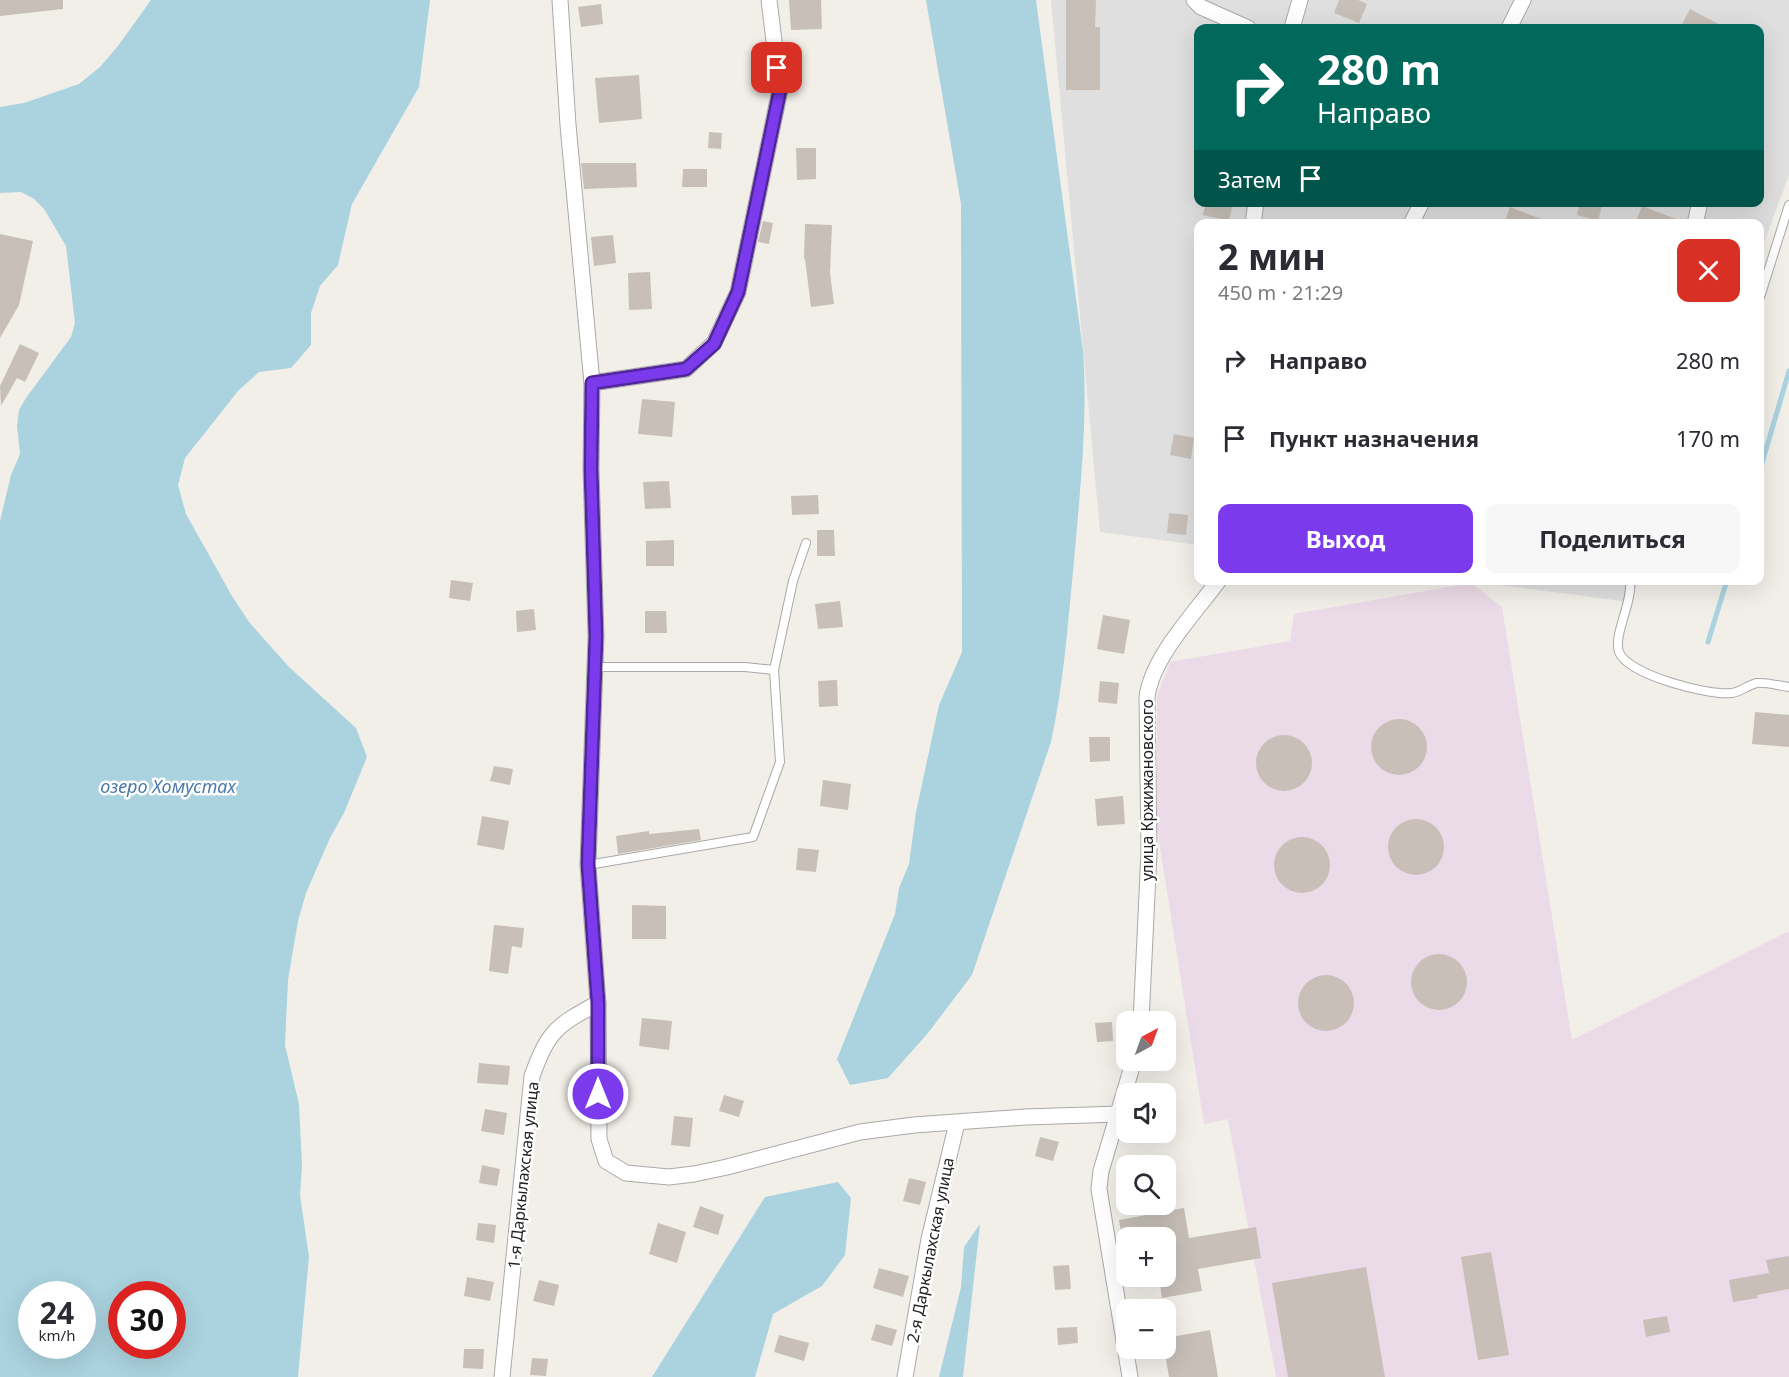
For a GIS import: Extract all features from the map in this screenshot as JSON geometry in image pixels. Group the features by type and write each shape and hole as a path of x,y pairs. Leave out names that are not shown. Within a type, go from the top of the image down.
{"street":[{"path":"560,0 568,125 592,383 591,469 596,636 588,864 598,1003 598,1139 606,1161 626,1173 669,1177 694,1174 860,1132 914,1125 1116,1114"},
{"path":"592,383 686,369 714,344 729,312 740,282 780,90 769,0"},
{"path":"1194,0 1201,7 1239,24"},
{"path":"1293,24 1300,0"},
{"path":"1511,24 1523,0"},
{"name":"улица Кржижановского","path":"1142,1011 1149,852 1147,697 1149,681 1168,648 1215,585"},
{"name":"1-я Даркылахская улица","path":"502,1377 532,1076 545,1045 561,1024 598,1003"},
{"name":"2-я Даркылахская улица","path":"905,1377 929,1239 957,1123"},
{"path":"1116,1124 1101,1171 1099,1189 1130,1377"}],"lane":[{"path":"1764,284 1789,205"},
{"path":"588,864 753,837 780,762 774,670 793,581 806,543"},
{"path":"1630,585 1631,591 1618,641 1619,652 1632,666 1703,692 1732,693 1758,683 1789,687"},
{"path":"595,667 745,667 774,670"}],"shaded area":[{"path":"1051,0 1789,0 1789,175 1764,243 1764,219 1194,219 1194,544 1100,532"},
{"path":"1460,585 1474,585 1502,607 1572,1040 1789,931 1789,1377 1276,1377 1228,1119 1204,1124 1157,829 1157,696 1170,662 1290,641 1294,614"},
{"path":"1498,585 1636,585 1630,602"}],"water":[{"name":"озеро Хомустах","path":"151,0 430,0 419,87 352,204 338,265 320,286 311,313 311,345 291,368 259,372 238,391 185,458 178,485 186,514 249,622 289,667 356,728 367,757 344,813 330,838 306,893 298,921 288,980 285,1045 299,1104 302,1165 300,1195 309,1257 298,1377 0,1377 0,521 11,475 20,454 17,426 19,410 71,337 75,323 66,246 44,209 34,199 21,192 0,193 0,107 24,103 79,84 100,67"},
{"path":"926,0 1036,0 1083,351 1085,404 1081,482 1065,652 1051,742 972,975 928,1033 888,1078 850,1085 837,1059 895,914 899,888 909,864 916,812 939,705 962,652 961,204"},
{"path":"838,1182 851,1198 845,1255 822,1286 773,1314 755,1377 652,1377 765,1197"},
{"path":"980,1224 963,1377 939,1377 961,1287 964,1247"}],"building":[{"path":"0,0 63,0 63,9 0,16"},
{"path":"789,0 821,0 822,29 791,30"},
{"path":"1066,0 1096,0 1095,27 1100,27 1100,90 1066,90"},
{"path":"1339,0 1358,0 1367,4 1359,23 1334,13"},
{"path":"601,4 603,24 581,27 578,7"},
{"path":"1690,9 1718,24 1682,24"},
{"path":"639,75 642,119 599,123 595,78"},
{"path":"709,132 722,133 721,149 708,148"},
{"path":"796,148 816,148 816,179 797,180"},
{"path":"581,163 636,163 637,187 584,189"},
{"path":"683,169 707,169 707,187 682,187"},
{"path":"1205,207 1232,207 1229,219 1203,215"},
{"path":"1510,207 1541,219 1506,219"},
{"path":"1579,207 1602,207 1599,219 1577,215"},
{"path":"1642,207 1645,207 1676,219 1637,219"},
{"path":"763,221 773,223 769,244 758,242"},
{"path":"805,224 832,225 830,273 834,304 811,307 804,259"},
{"path":"0,234 33,241 19,305 0,338"},
{"path":"613,235 616,263 594,266 591,237"},
{"path":"650,272 652,309 629,310 628,273"},
{"path":"20,344 39,353 25,382 17,378 1,406 0,386"},
{"path":"642,399 675,402 672,437 638,434"},
{"path":"1174,434 1194,438 1191,459 1170,455"},
{"path":"669,481 671,508 645,509 643,482"},
{"path":"818,495 819,514 792,515 791,496"},
{"path":"1169,513 1188,515 1186,535 1167,533"},
{"path":"817,530 834,530 835,556 817,556"},
{"path":"674,540 674,566 646,566 646,541"},
{"path":"451,580 473,583 470,601 449,598"},
{"path":"840,601 843,627 818,629 815,604"},
{"path":"534,609 536,630 517,632 516,611"},
{"path":"645,611 666,611 667,633 645,633"},
{"path":"1103,615 1130,620 1124,654 1097,649"},
{"path":"837,680 838,706 819,707 818,681"},
{"path":"1100,681 1119,683 1117,704 1098,702"},
{"path":"1755,712 1789,715 1789,747 1752,744"},
{"path":"1394,719 1404,719 1419,727 1425,736 1427,747 1425,758 1419,767 1404,775 1394,775 1383,770 1376,763 1371,752 1371,742 1376,731 1383,724"},
{"path":"1279,735 1289,735 1304,743 1310,752 1312,763 1310,774 1304,783 1289,791 1279,791 1268,786 1261,779 1256,768 1256,758 1261,747 1268,740"},
{"path":"1089,737 1110,737 1110,761 1090,762"},
{"path":"494,766 513,769 510,785 490,781"},
{"path":"823,780 851,784 848,810 820,806"},
{"path":"1123,796 1125,824 1097,826 1095,799"},
{"path":"482,816 509,821 504,850 477,845"},
{"path":"1411,819 1421,819 1436,827 1442,836 1444,847 1442,858 1436,867 1421,875 1411,875 1400,870 1393,863 1388,852 1388,842 1393,831 1400,824"},
{"path":"699,829 701,840 618,854 616,836 649,831 649,834"},
{"path":"1297,837 1307,837 1322,845 1328,854 1330,865 1328,876 1322,885 1307,893 1297,893 1286,888 1279,881 1274,870 1274,860 1279,849 1286,842"},
{"path":"798,848 819,850 816,872 796,870"},
{"path":"632,905 666,906 666,939 632,939"},
{"path":"494,925 524,928 522,948 512,946 508,974 489,971"},
{"path":"1434,954 1444,954 1459,962 1465,971 1467,982 1465,993 1459,1002 1444,1010 1434,1010 1423,1005 1416,998 1411,987 1411,977 1416,966 1423,959"},
{"path":"1321,975 1331,975 1346,983 1352,992 1354,1003 1352,1014 1346,1023 1331,1031 1321,1031 1310,1026 1303,1019 1298,1008 1298,998 1303,987 1310,980"},
{"path":"642,1018 672,1021 669,1050 639,1046"},
{"path":"1112,1022 1113,1041 1097,1042 1095,1023"},
{"path":"479,1063 510,1066 508,1085 477,1083"},
{"path":"724,1095 744,1101 739,1117 719,1111"},
{"path":"485,1109 507,1113 504,1135 481,1131"},
{"path":"674,1116 693,1118 690,1147 671,1145"},
{"path":"1040,1137 1059,1142 1053,1161 1035,1156"},
{"path":"482,1165 500,1169 497,1186 479,1183"},
{"path":"909,1178 926,1182 920,1205 903,1201"},
{"path":"700,1206 724,1215 718,1235 693,1227"},
{"path":"1184,1208 1189,1238 1256,1227 1261,1258 1198,1269 1202,1291 1162,1298 1160,1287 1176,1287 1176,1227 1120,1227 1119,1220 1146,1215 1176,1215 1176,1209"},
{"path":"478,1223 496,1225 494,1243 476,1240"},
{"path":"658,1223 686,1232 677,1263 649,1254"},
{"path":"1491,1252 1509,1355 1478,1360 1461,1257"},
{"path":"1789,1256 1789,1289 1733,1302 1729,1280 1769,1273 1766,1260"},
{"path":"1069,1265 1071,1289 1055,1290 1053,1266"},
{"path":"1366,1267 1385,1377 1288,1377 1272,1283"},
{"path":"879,1268 909,1276 903,1297 873,1288"},
{"path":"467,1277 494,1282 490,1301 464,1296"},
{"path":"539,1280 559,1285 554,1306 533,1301"},
{"path":"1667,1316 1670,1332 1646,1337 1643,1320"},
{"path":"876,1324 897,1330 892,1346 871,1340"},
{"path":"1077,1327 1078,1343 1058,1345 1057,1328"},
{"path":"1210,1330 1218,1377 1169,1377 1166,1359 1176,1359 1176,1336"},
{"path":"779,1335 809,1343 804,1361 774,1352"},
{"path":"464,1349 484,1349 483,1369 463,1368"},
{"path":"532,1358 548,1359 546,1376 530,1375"}],"waterway":[{"path":"1764,456 1789,371"},
{"path":"1708,642 1725,585"}],"route":[{"path":"598,1094 598,1003 588,864 596,636 591,469 592,383 686,369 714,344 738,292 780,90 777,68"}]}
